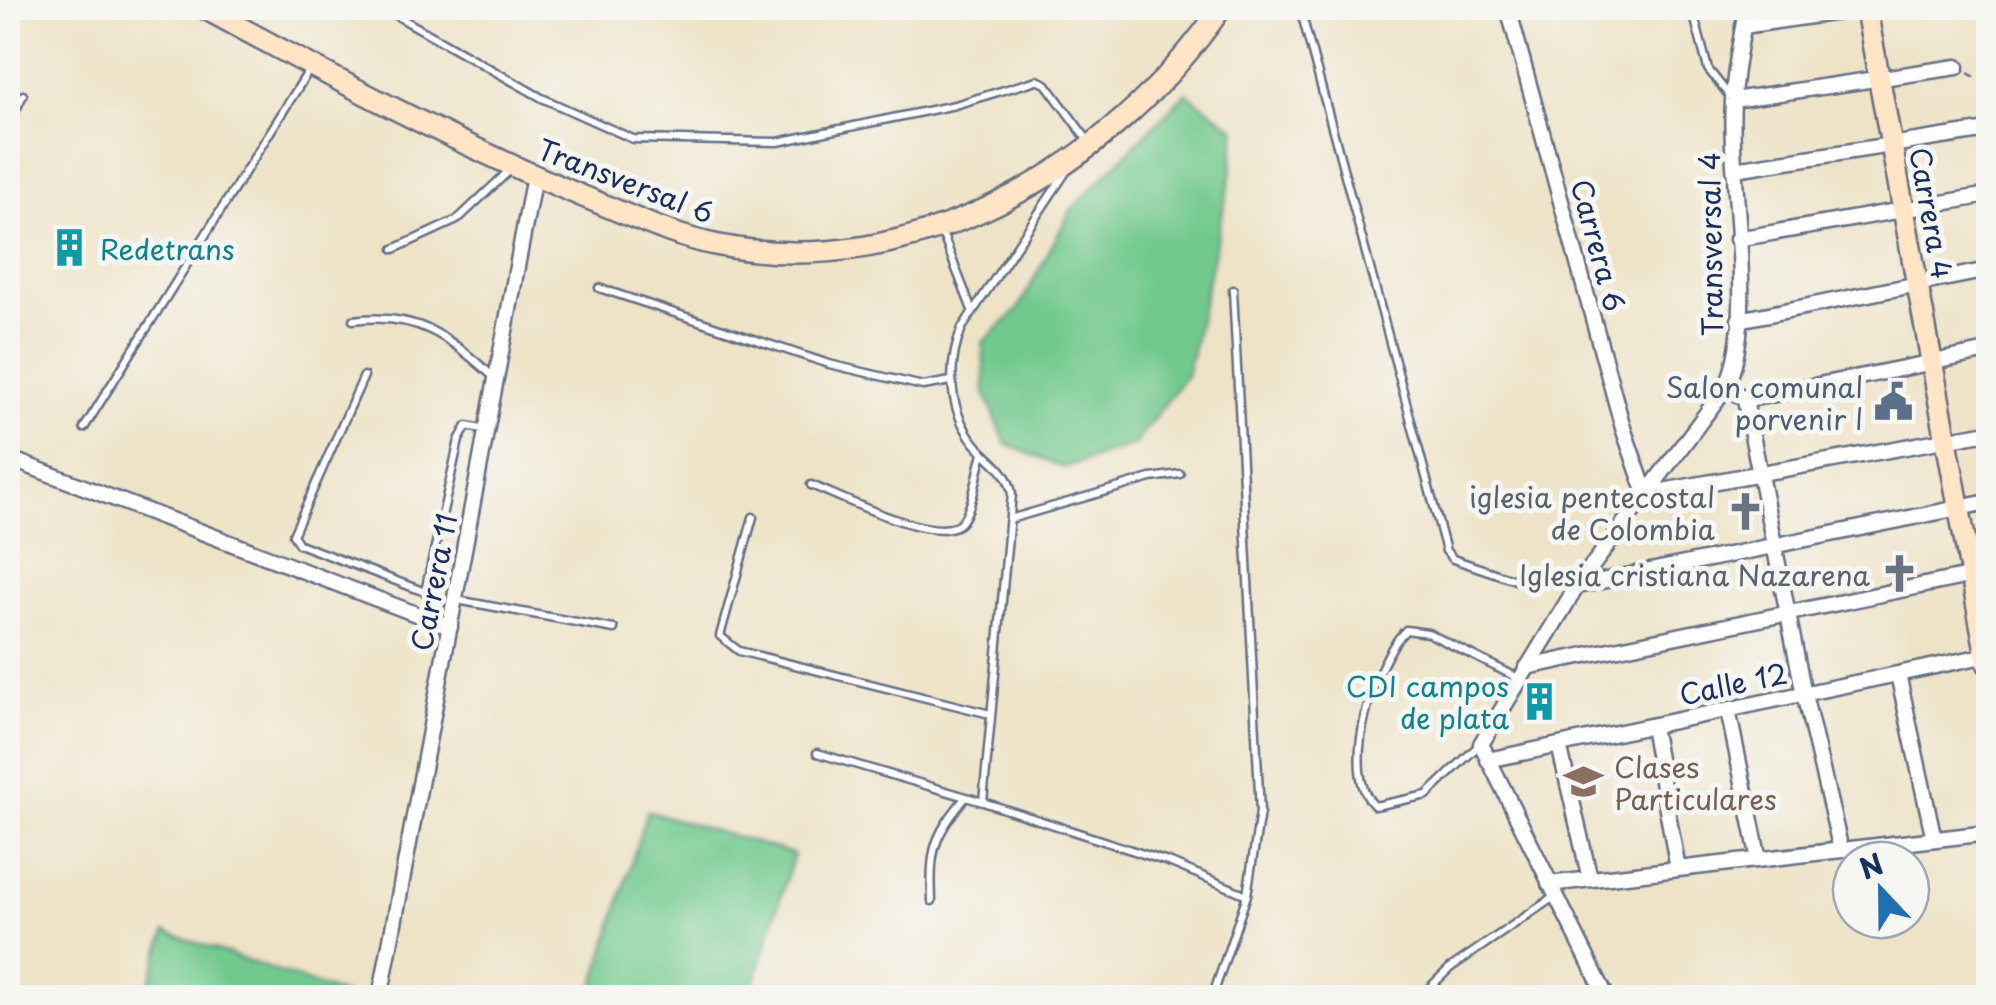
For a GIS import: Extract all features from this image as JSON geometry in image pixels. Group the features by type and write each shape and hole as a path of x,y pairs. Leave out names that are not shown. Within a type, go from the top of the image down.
{"street":[{"name":"Transversal 6","path":"204,8 524,171 670,232 740,249 821,251 872,244 940,226 1025,191 1092,147 1185,57 1221,8"},
{"name":"Carrera 6","path":"1508,8 1623,428 1646,494"},
{"name":"Transversal 4","path":"1481,744 1578,586 1727,386 1734,368 1740,320 1733,100 1746,8"},
{"path":"1743,26 1866,8"},
{"name":"Carrera 4","path":"1866,8 1957,508 1980,574 1988,658"},
{"path":"1733,100 1958,66"},
{"path":"1735,169 1988,130"},
{"name":"Carrera 11","path":"380,998 487,430 524,171"},
{"path":"1737,239 1988,196"},
{"path":"1740,320 1988,270"},
{"path":"1746,400 1988,351"},
{"path":"1727,386 1746,400 1787,614 1839,840"},
{"path":"1646,494 1988,432"},
{"path":"8,458 450,627"},
{"path":"1578,586 1988,502"},
{"path":"1523,673 1980,574"},
{"name":"Calle 12","path":"1488,760 1988,658"},
{"path":"1898,674 1934,840"},
{"path":"1728,710 1759,860"},
{"path":"1652,726 1678,869"},
{"path":"1481,744 1607,998"},
{"path":"1559,746 1590,879"},
{"path":"1931,840 1988,833"},
{"path":"1553,890 1590,879 1831,851"}],"lane":[{"path":"383,8 542,98 633,139 778,142 955,105 1037,80 1046,84 1092,147"},
{"path":"1300,8 1446,551 1453,560 1527,584"},
{"path":"1692,8 1708,69 1733,100"},
{"path":"84,428 312,66"},
{"path":"8,127 23,96"},
{"path":"983,802 1010,519 1010,482 957,415 951,381 952,355 972,311 1072,162"},
{"path":"394,249 457,220 524,171"},
{"path":"940,226 972,311"},
{"path":"599,288 829,364 922,386 951,381"},
{"path":"1212,998 1247,895 1260,812 1233,290"},
{"path":"353,320 384,316 413,319 495,378"},
{"path":"364,376 294,535 299,544 425,592 458,440 467,426 487,430"},
{"path":"812,485 927,530 950,530 962,522 983,452"},
{"path":"1010,519 1180,474"},
{"path":"753,517 720,636 722,642 757,656 990,714"},
{"path":"456,600 614,629"},
{"path":"1481,744 1427,796 1375,806 1365,797 1357,770 1362,730 1389,645 1406,630 1428,633 1523,673"},
{"path":"817,752 1170,863 1247,895"},
{"path":"932,901 930,856 940,828 966,797"},
{"path":"1419,998 1450,968 1553,890"}],"path":[{"path":"1958,66 1988,84"}],"green space":[{"path":"1186,93 1236,129 1231,175 1187,374 1134,445 1063,468 1006,444 985,393 983,342 1017,311 1071,210"},
{"path":"647,811 794,854 750,997 591,997"},
{"path":"166,932 350,997 145,997"}],"place":[{"name":"Redetrans","path":"70,248"},
{"name":"Salon comunal porvenir l","path":"1893,402"},
{"name":"iglesia pentecostal de Colombia","path":"1745,512"},
{"name":"Iglesia cristiana Nazarena","path":"1900,574"},
{"name":"CDI campos de plata","path":"1539,701"},
{"name":"Clases Particulares","path":"1584,782"}]}
